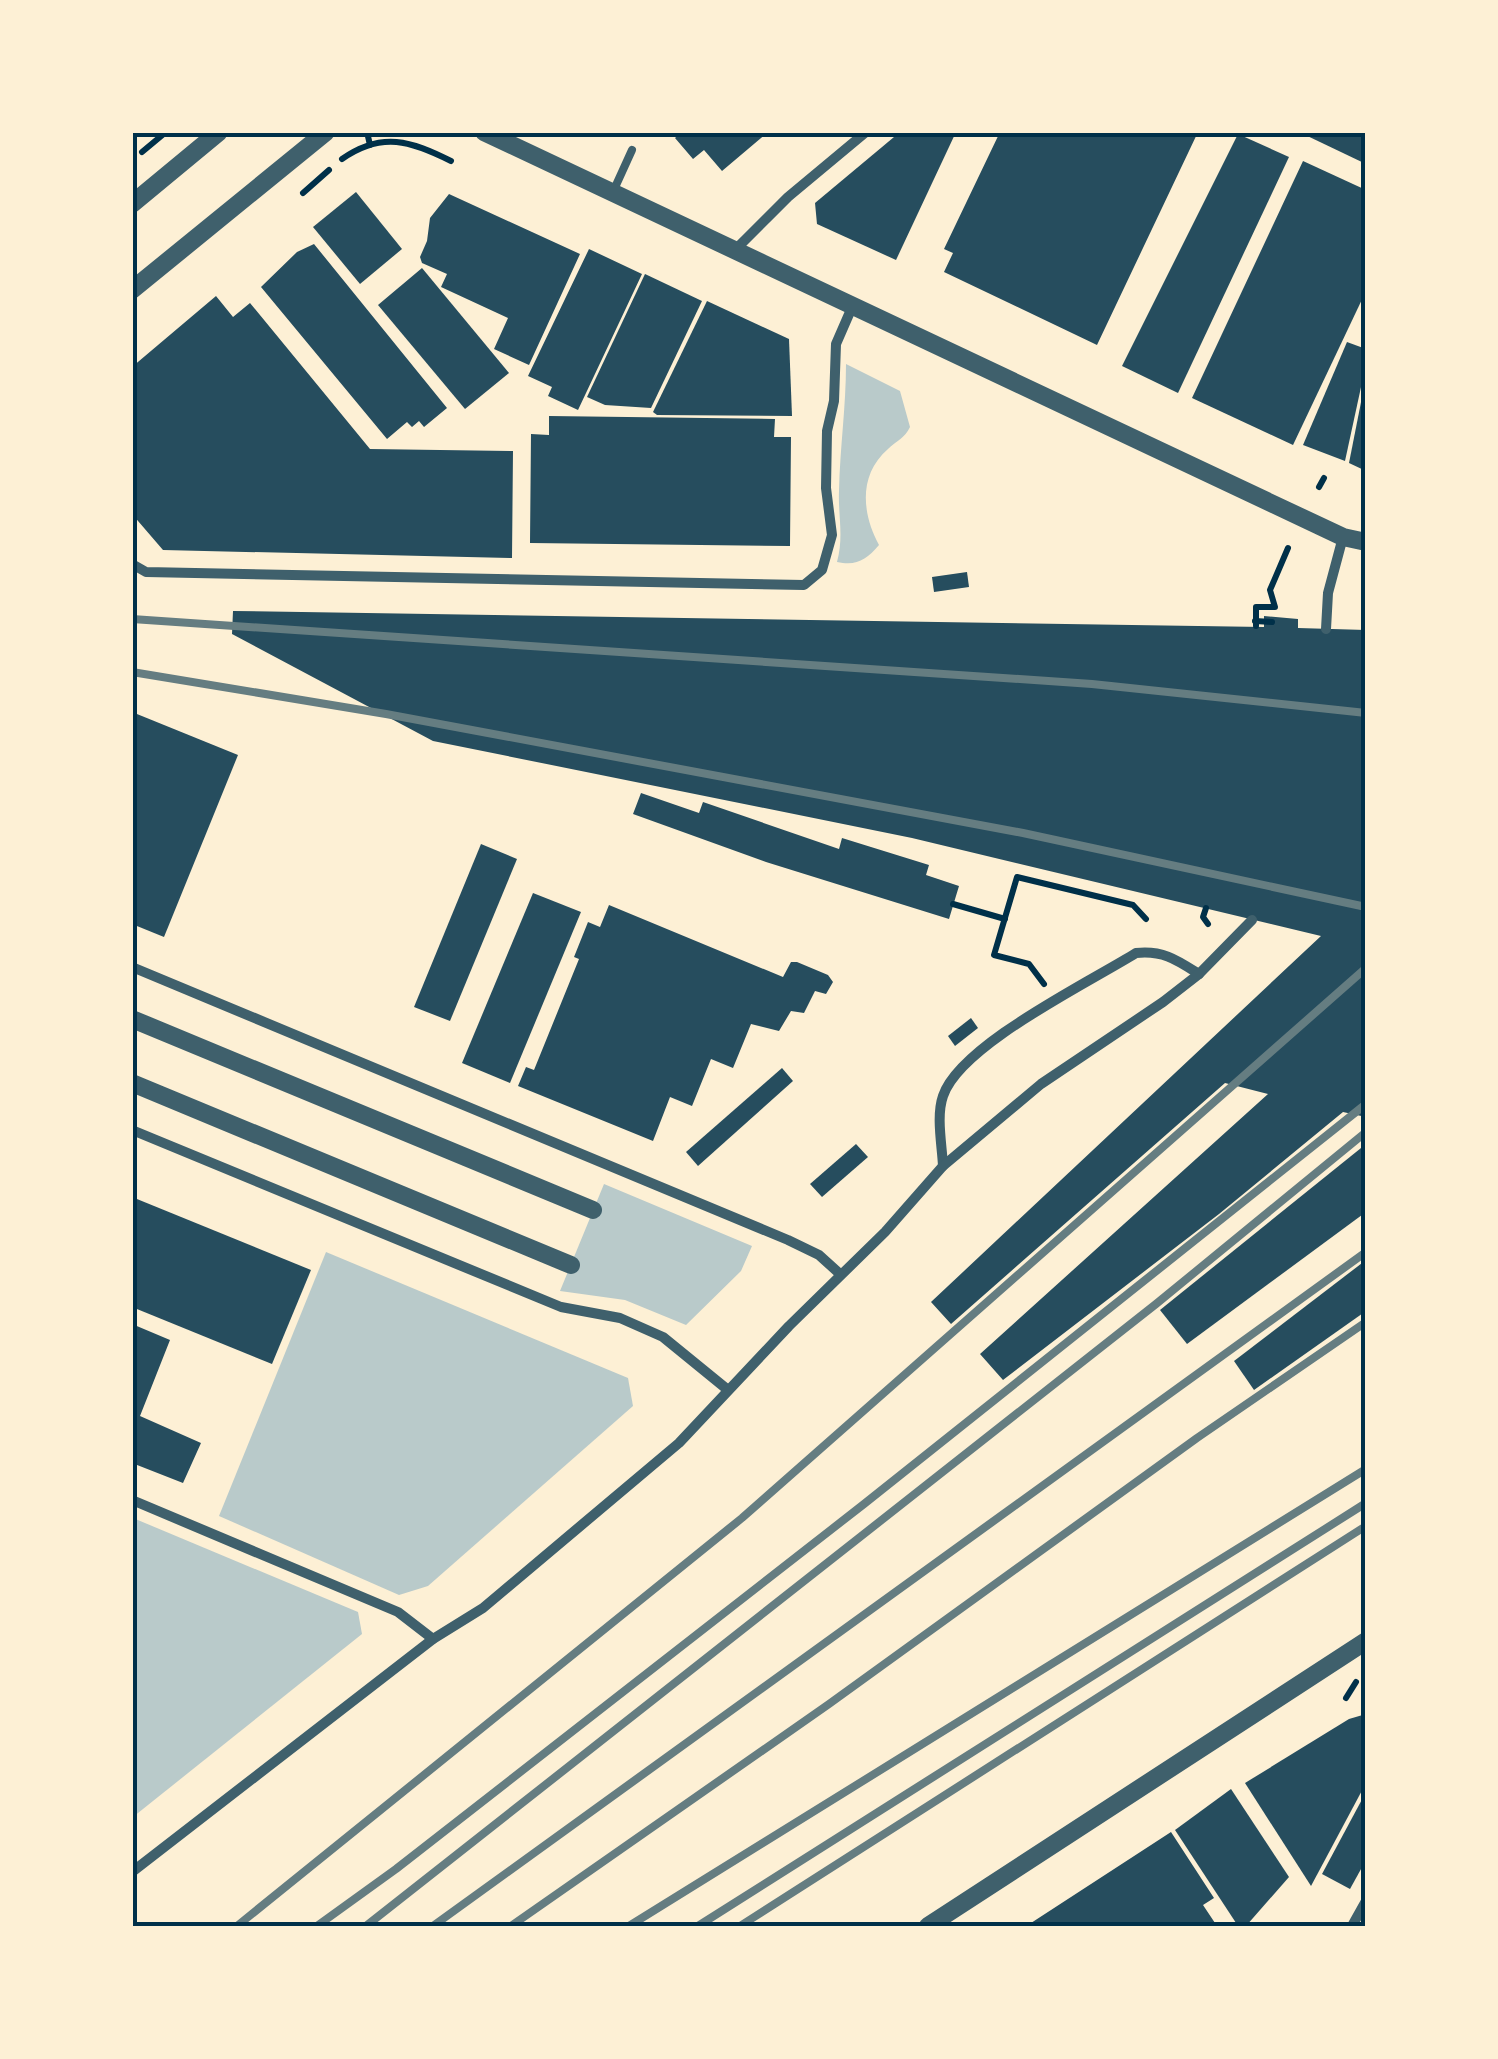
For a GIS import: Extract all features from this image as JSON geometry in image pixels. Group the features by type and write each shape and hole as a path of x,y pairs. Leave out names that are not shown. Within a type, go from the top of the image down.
{"street":[{"path":"132,204 220,132"},
{"path":"132,290 326,132"},
{"path":"484,132 1343,537 1366,542"},
{"path":"734,251 788,197 866,132"},
{"path":"132,564 146,572 804,585 822,570 832,534 826,488 827,431 834,402 836,344 853,305"},
{"path":"1326,629 1328,594 1343,537"},
{"path":"132,1872 433,1638 484,1608 679,1442 943,1166 1040,1084 1200,974 1252,920"},
{"path":"943,1166 942,1098 954,1076 982,1047 1136,953 1155,951 1171,956 1200,974"},
{"path":"132,967 788,1240 819,1255 840,1274"},
{"path":"132,1019 593,1210"},
{"path":"132,1083 571,1264"},
{"path":"132,1130 561,1307 620,1318 662,1337 728,1390"},
{"path":"132,1500 398,1612 433,1638"},
{"path":"928,1926 1366,1641"},
{"path":"1352,1926 1366,1902"}],"lane":[{"path":"612,194 632,150"}],"path":[{"path":"142,152 166,132"},
{"path":"366,132 370,145"},
{"path":"304,193 338,162 370,145 415,144 451,162"},
{"path":"1319,487 1324,478"},
{"path":"1272,622 1256,624 1256,607 1274,608 1270,590 1288,548"},
{"path":"1056,1001 1029,964 994,955 1017,877 1133,905 1146,920"},
{"path":"954,904 1005,918"},
{"path":"1206,908 1203,917 1208,924"}],"shaded area":[{"path":"846,364 900,391 910,427 878,459 867,483 866,508 879,545 865,558 850,563 837,562"},
{"path":"604,1184 752,1246 741,1271 686,1325 625,1300 560,1291"},
{"path":"326,1252 628,1378 633,1406 428,1586 399,1595 219,1516"},
{"path":"133,1518 358,1612 362,1634 133,1817"}],"building":[{"path":"681,132 768,132 722,171 704,150 693,159 675,138"},
{"path":"900,132 956,132 896,260 817,224 815,203"},
{"path":"1000,132 1198,132 1097,345 944,272 953,253 944,249"},
{"path":"1299,132 1366,132 1366,164"},
{"path":"1238,134 1289,157 1178,393 1122,366"},
{"path":"1303,161 1366,190 1366,291 1293,445 1192,398"},
{"path":"356,192 402,249 360,284 313,227"},
{"path":"449,194 580,254 529,365 494,349 508,318 441,287 447,274 422,263 420,257 430,218"},
{"path":"314,244 447,408 424,427 419,421 412,427 407,422 387,439 261,287 297,252"},
{"path":"589,249 642,274 578,410 548,396 552,387 528,376"},
{"path":"422,268 509,373 465,409 378,305"},
{"path":"645,274 702,301 651,408 605,405 587,397"},
{"path":"216,296 233,317 250,303 370,449 513,451 512,558 163,550 132,514 132,367"},
{"path":"707,301 789,339 792,416 653,412"},
{"path":"1347,342 1366,349 1366,364 1345,461 1303,445"},
{"path":"1366,387 1366,471 1349,463"},
{"path":"549,416 775,419 774,437 791,437 790,546 530,543 531,434 549,435"},
{"path":"967,572 969,587 934,592 932,577"},
{"path":"233,611 1264,627 1264,616 1298,619 1298,628 1366,630 1366,1117 1343,1112 1219,1214 1003,1380 980,1354 1268,1094 1225,1083 951,1324 931,1302 1321,936 912,838 433,741 232,634"},
{"path":"132,712 238,755 164,937 132,924"},
{"path":"641,793 699,813 703,802 839,849 842,838 929,865 926,875 959,886 949,919 766,862 633,814"},
{"path":"481,844 517,859 450,1021 414,1007"},
{"path":"533,893 581,912 510,1083 462,1063"},
{"path":"609,905 783,977 791,962 797,962 828,975 833,982 826,994 815,991 804,1013 791,1011 779,1031 751,1024 733,1068 711,1059 692,1106 670,1097 653,1141 518,1086 526,1067 534,1070 579,959 574,957 588,922 600,927"},
{"path":"971,1018 978,1028 955,1046 948,1036"},
{"path":"782,1068 793,1081 698,1166 686,1152"},
{"path":"856,1144 868,1157 822,1197 810,1184"},
{"path":"1366,1144 1366,1212 1187,1344 1160,1310"},
{"path":"132,1197 311,1270 272,1364 132,1307"},
{"path":"1366,1260 1366,1311 1254,1390 1234,1361"},
{"path":"132,1324 170,1340 140,1416 201,1443 183,1483 132,1463"},
{"path":"1366,1714 1366,1783 1311,1886 1245,1783 1349,1719"},
{"path":"1231,1789 1289,1877 1246,1926 1238,1926 1175,1830"},
{"path":"1366,1792 1366,1860 1350,1889 1322,1874"},
{"path":"1171,1832 1214,1898 1203,1905 1217,1926 1031,1923"}],"railway":[{"path":"132,619 1092,684 1366,713"},
{"path":"132,672 386,714 1023,833 1366,907"},
{"path":"237,1926 742,1518 1366,968"},
{"path":"317,1926 396,1869 864,1504 1366,1104"},
{"path":"366,1926 1156,1304 1366,1132"},
{"path":"433,1926 1366,1252"},
{"path":"511,1926 1366,1322"},
{"path":"629,1926 1366,1469"},
{"path":"698,1926 1366,1503"},
{"path":"740,1926 1366,1526"}]}
